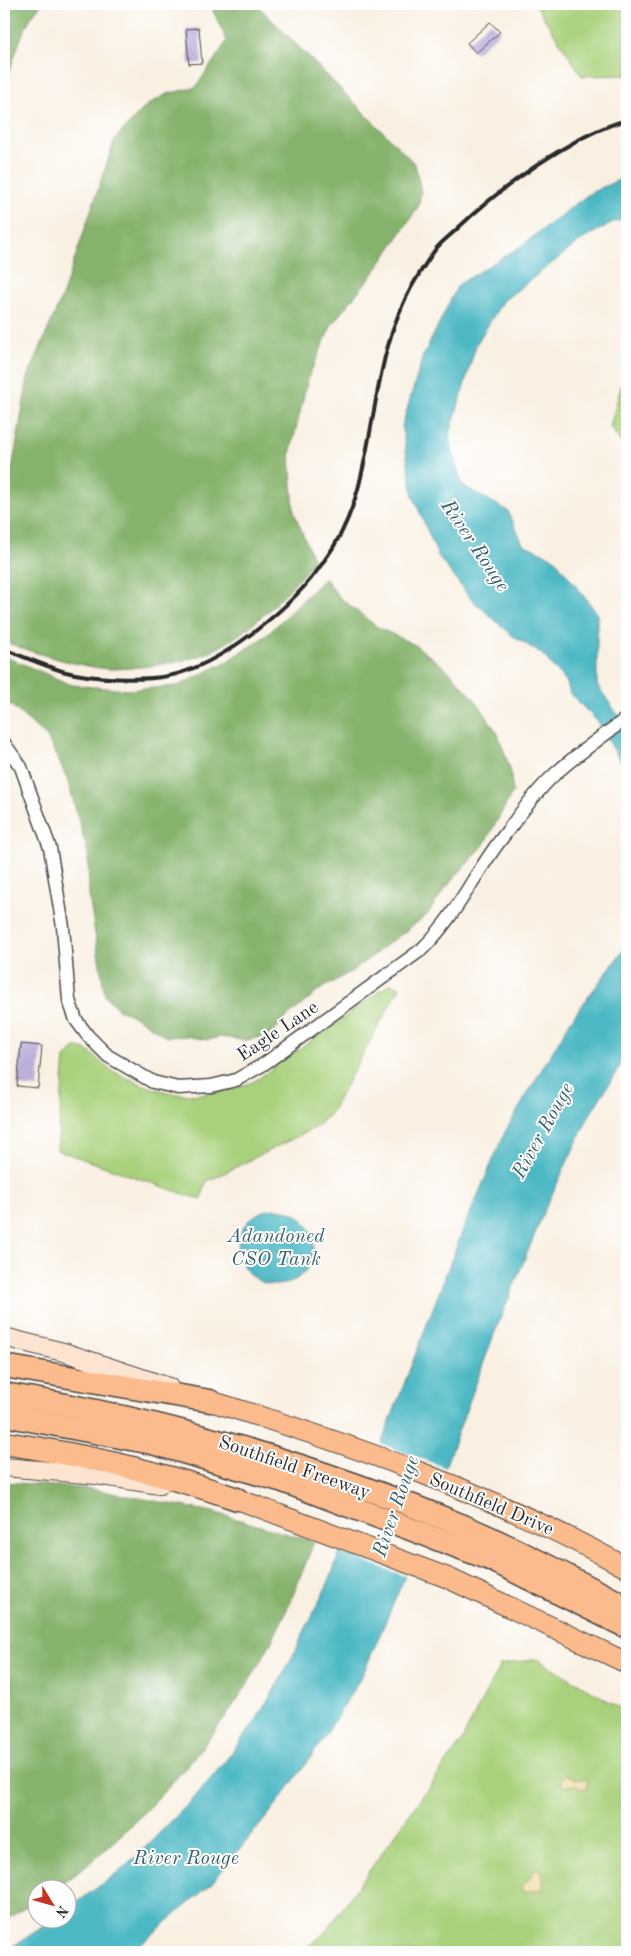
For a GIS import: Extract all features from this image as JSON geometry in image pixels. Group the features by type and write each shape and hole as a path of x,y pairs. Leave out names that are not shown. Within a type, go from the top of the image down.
{"highway":[{"path":"4,1366 210,1401"},
{"name":"Southfield Freeway","path":"4,1394 82,1406 225,1441 285,1471 463,1537 627,1607"},
{"name":"Southfield Freeway","path":"4,1414 285,1471"},
{"path":"4,1443 107,1461 157,1473 237,1499"},
{"name":"Southfield Freeway","path":"463,1537 490,1559 627,1627"}],"main road":[{"path":"4,1337 122,1370 210,1401"},
{"name":"Southfield Drive","path":"210,1401 304,1430 382,1457 478,1496 559,1532 627,1568"},
{"path":"4,1467 96,1475 237,1499 448,1578 627,1663"}],"street":[{"name":"Eagle Lane","path":"4,743 21,767 50,848 63,927 69,1000 76,1020 88,1036 108,1056 153,1082 178,1088 210,1086 236,1080 264,1064 421,950 445,924 498,844 554,774 627,718"}],"green space":[{"path":"4,4 42,4 24,32 4,84"},
{"path":"210,4 256,4 415,164 421,192 418,207 376,270 332,324 308,378 290,454 294,512 314,561 291,588 251,626 236,637 205,654 136,668 114,669 90,666 42,655 4,641 4,516 28,377 63,294 115,139 147,105 167,94 196,87 227,41"},
{"path":"535,4 627,4 627,75 582,76"},
{"path":"627,365 627,452 610,426"},
{"path":"325,578 339,597 377,627 415,645 448,670 477,702 498,734 510,769 513,792 483,846 447,886 427,915 352,971 321,989 288,1016 269,1036 245,1040 221,1037 208,1040 186,1036 166,1037 138,1018 118,1009 105,996 89,896 88,854 67,778 47,737 4,699 4,656 72,685 128,690 178,686 224,663 267,635"},
{"path":"390,984 400,987 330,1114 314,1128 206,1182 201,1200 57,1150 65,1058 74,1048 80,1048 89,1052 116,1073 161,1091 192,1095 223,1091 255,1081"},
{"path":"4,1482 91,1489 213,1512 314,1542 288,1607 268,1648 250,1680 209,1739 162,1794 91,1862 70,1878 28,1878 28,1906 4,1921"},
{"path":"537,1659 627,1712 627,1952 300,1952 324,1934 460,1744 500,1665"}],"sand":[{"path":"566,1774 576,1779 587,1779 587,1789 582,1789 575,1785 564,1787 561,1780"},
{"path":"534,1869 539,1869 543,1875 543,1889 523,1892 521,1886 530,1878"}],"water":[{"name":"River Rouge","path":"627,176 627,219 613,222 583,239 502,302 476,345 449,438 462,485 508,511 523,544 554,558 597,613 597,685 627,728 627,772 596,720 570,694 567,683 542,654 513,636 471,599 438,556 413,496 402,426 423,356 458,285 521,246 590,193"},
{"name":"River Rouge","path":"627,945 627,1055 589,1116 545,1209 495,1332 403,1581 363,1674 321,1743 274,1808 210,1885 132,1952 4,1952 41,1928 78,1928 78,1902 128,1865 195,1797 227,1759 258,1717 284,1673 329,1581 462,1232 505,1132 571,1020"},
{"name":"Adandoned CSO Tank","path":"276,1209 291,1212 303,1220 311,1232 314,1247 311,1262 303,1274 291,1282 276,1285 261,1282 249,1274 241,1262 238,1247 241,1232 249,1220 261,1212"}],"pier":[{"path":"379,1443 449,1469 407,1577 338,1551"}],"building":[{"path":"490,22 500,32 476,53 467,43"},
{"path":"199,28 202,63 189,64 186,29"},
{"path":"21,1044 42,1046 38,1088 17,1086"}],"railway":[{"path":"4,649 66,672 117,679 157,678 189,670 211,660 233,647 276,614 311,578 340,536 358,489 391,334 412,286 432,254 440,244 515,180 584,137 627,120"}]}
